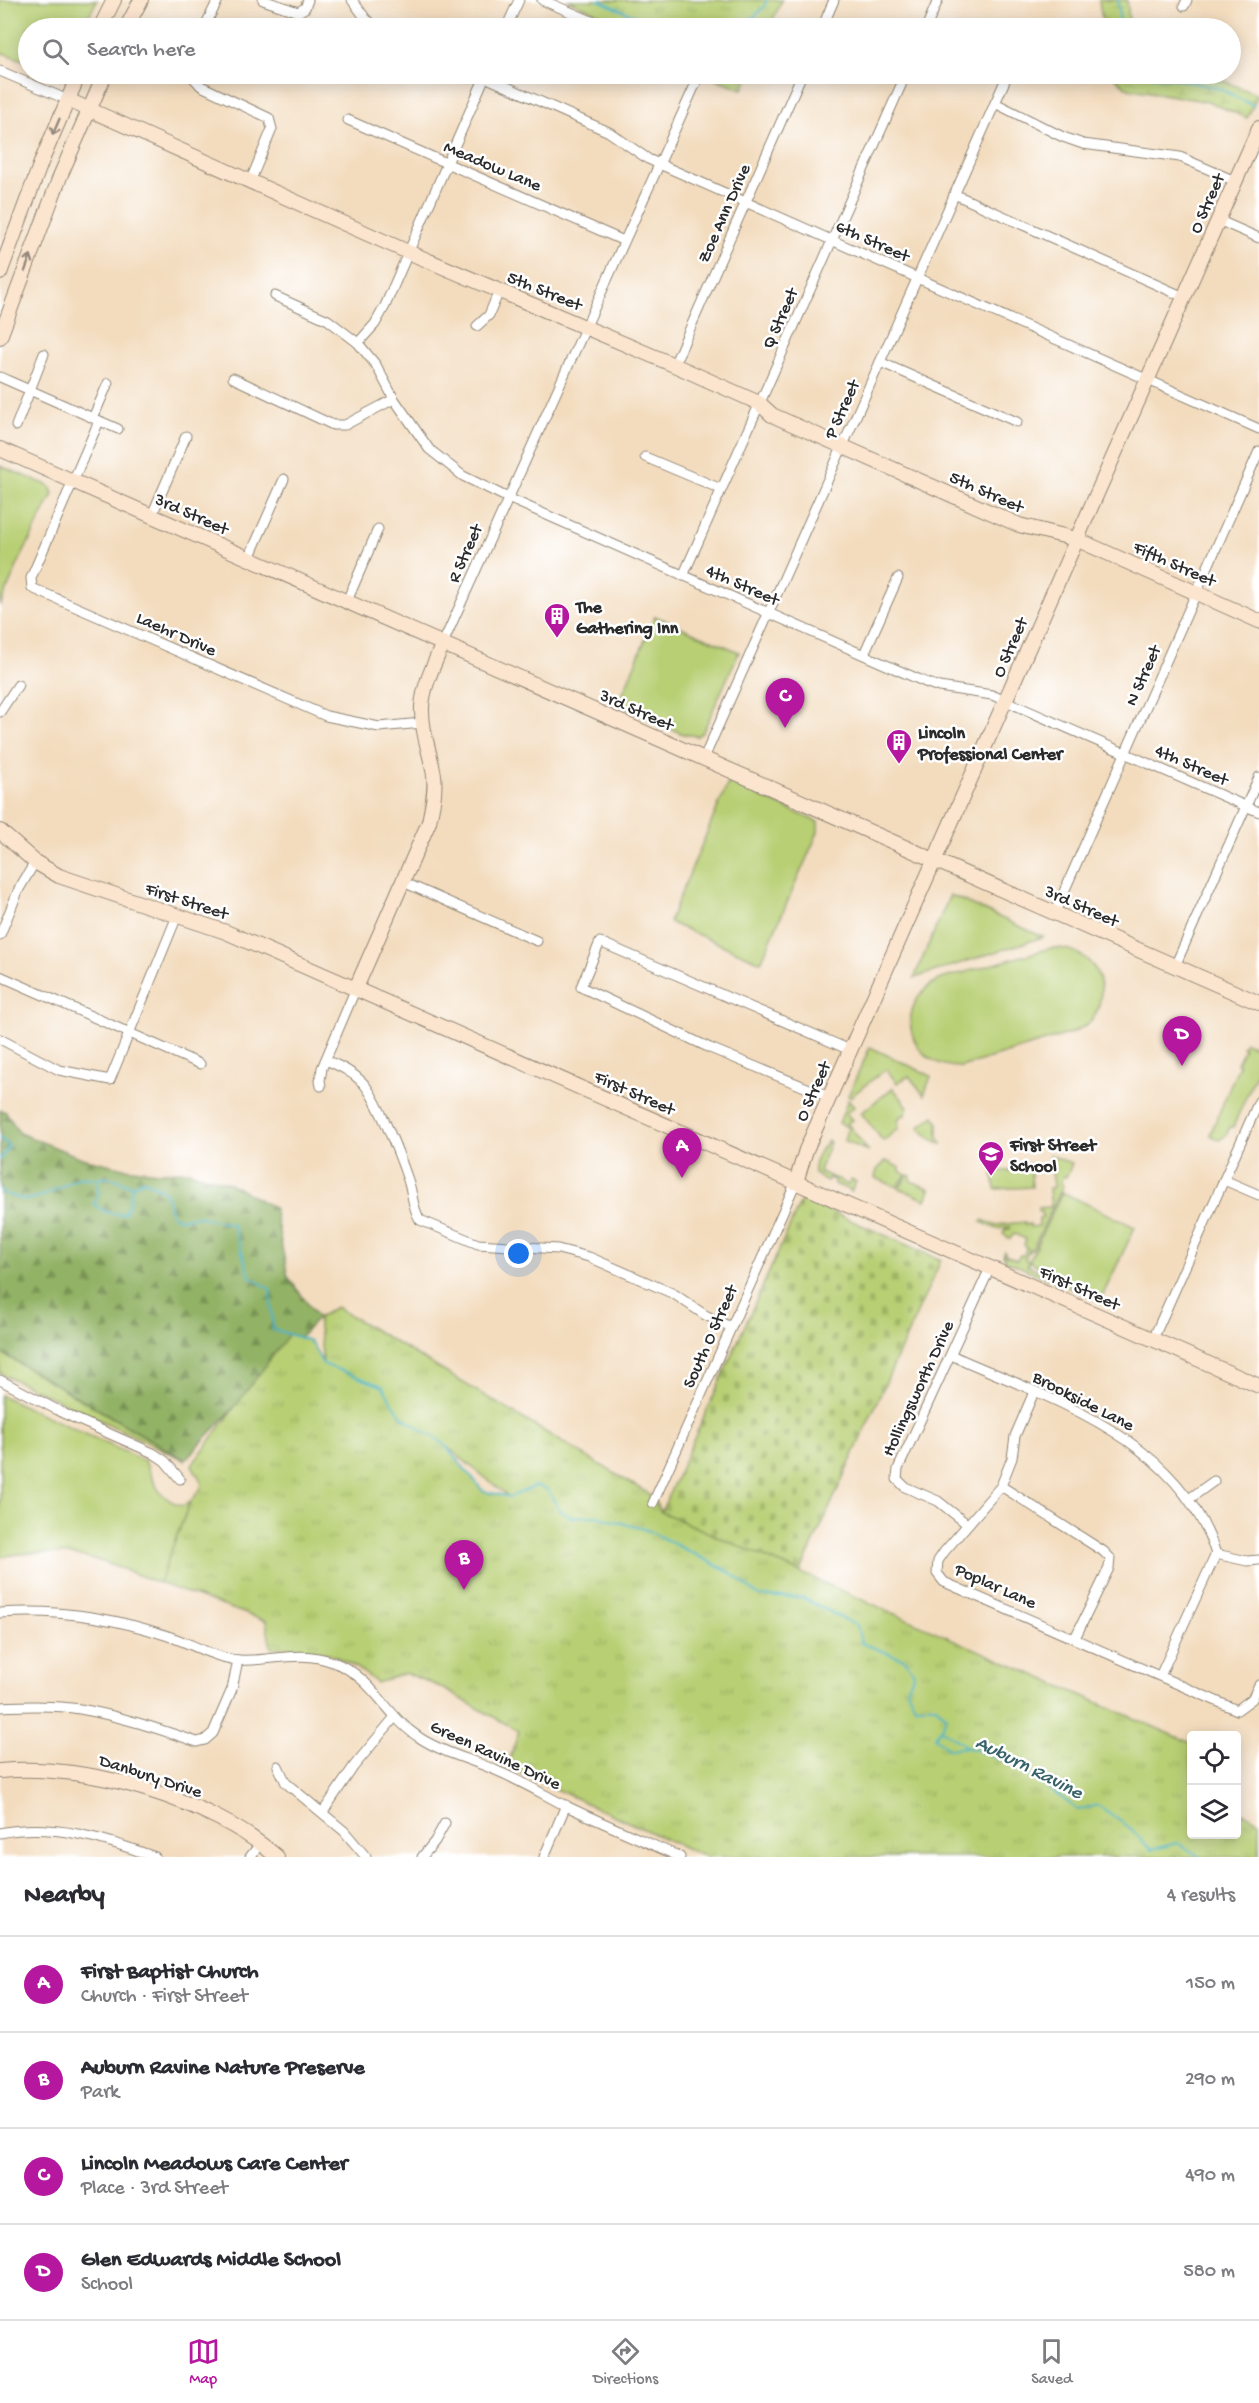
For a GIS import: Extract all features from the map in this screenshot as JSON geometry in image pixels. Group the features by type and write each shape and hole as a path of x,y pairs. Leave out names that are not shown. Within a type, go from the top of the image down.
{"street":[{"path":"105,18 114,0"},
{"path":"131,18 140,0"},
{"path":"209,18 218,0"},
{"path":"263,0 298,12 305,8 308,0"},
{"path":"352,0 365,18"},
{"path":"511,18 519,0"},
{"path":"542,0 584,18"},
{"path":"826,18 834,0"},
{"path":"930,18 938,0"},
{"name":"5th Street","path":"0,71 18,79"},
{"name":"5th Street","path":"30,84 408,252 674,365 759,403 772,415 1019,525 1077,539"},
{"path":"19,286 0,274 75,84"},
{"path":"0,337 61,174 100,84"},
{"path":"199,84 269,118 272,129 250,182"},
{"path":"358,342 375,324 385,306 479,84"},
{"name":"6th Street","path":"503,84 609,132 648,159 1259,429"},
{"name":"R Street","path":"321,1086 320,1075 421,843 434,800 434,777 422,723 425,686 695,84"},
{"name":"Zoe Ann Drive","path":"674,365 798,84"},
{"name":"Q Street","path":"682,576 902,84"},
{"name":"P Street","path":"704,758 1004,84"},
{"path":"995,103 1063,137 1083,144 1180,157 1235,181"},
{"name":"Meadow Lane","path":"348,120 624,241"},
{"name":"O Street","path":"796,1182 806,1150 1259,128"},
{"path":"954,194 1184,297"},
{"path":"1218,220 1259,238"},
{"path":"477,326 489,315 499,291"},
{"name":"4th Street","path":"275,296 328,320 358,342 376,365 394,399 429,449 463,477 682,576 939,687 982,692 1005,700 1259,812"},
{"path":"15,426 44,354"},
{"path":"880,362 1017,422"},
{"path":"0,377 118,429"},
{"path":"233,378 333,425 345,425 394,399"},
{"path":"74,481 108,383"},
{"path":"152,515 186,436"},
{"name":"3rd Street","path":"0,449 1259,1003"},
{"name":"N Street","path":"1055,912 1259,451"},
{"path":"645,457 721,489"},
{"path":"249,558 284,479"},
{"name":"Laehr Drive","path":"74,481 31,578 32,588 326,716 379,727 422,723"},
{"path":"347,601 378,529"},
{"name":"Fifth Street","path":"1077,539 1259,621"},
{"path":"864,654 898,578"},
{"path":"0,712 18,685"},
{"path":"1175,966 1259,777"},
{"name":"First Street","path":"0,831 35,862 78,884 226,932 1259,1386"},
{"path":"0,935 19,889 35,862"},
{"path":"403,882 537,941"},
{"path":"0,1039 59,1070 110,1080 177,916"},
{"path":"829,1098 717,1051 581,987 600,942 850,1050"},
{"path":"0,976 200,1064"},
{"path":"326,1060 347,1070 363,1082 373,1095 409,1182 415,1212 420,1220 478,1244 558,1249 589,1257 674,1294 705,1315 731,1327"},
{"path":"1153,1339 1259,1101"},
{"path":"1224,1180 1259,1195"},
{"name":"South O Street","path":"653,1503 796,1182"},
{"name":"Hollingsworth Drive","path":"967,1524 938,1501 905,1488 897,1479 898,1469 990,1268"},
{"name":"Brookside Lane","path":"951,1355 1088,1417 1134,1444 1155,1461 1189,1499 1211,1537 1216,1554"},
{"path":"0,1380 65,1414 153,1453 165,1461 180,1479"},
{"name":"Poplar Lane","path":"1034,1392 1016,1436 1012,1458 1001,1486 967,1524 938,1562 937,1573 944,1582 1237,1710 1252,1699 1259,1685"},
{"path":"1189,1499 1214,1481"},
{"path":"1001,1486 1103,1551 1110,1558 1109,1568 1075,1638"},
{"path":"1160,1676 1216,1554 1246,1561 1259,1560"},
{"name":"Green Ravine Drive","path":"0,1613 46,1612 92,1616 141,1627 219,1656 238,1660 285,1655 332,1661 356,1673 371,1687 394,1718 420,1739 452,1755 494,1770 680,1857"},
{"path":"0,1707 78,1709 129,1720 197,1742 205,1740 213,1732 232,1689 238,1660"},
{"path":"323,1812 354,1766 394,1718"},
{"path":"279,1766 286,1783 344,1831 366,1857"},
{"name":"Danbury Drive","path":"0,1770 63,1770 87,1773 124,1783 196,1807 261,1843 277,1857"},
{"path":"544,1857 566,1805"},
{"path":"422,1857 435,1841 445,1823"},
{"path":"0,1833 16,1830 63,1831 155,1857"},
{"path":"250,1857 261,1843"}],"green space":[{"path":"0,0 97,0 88,18 18,18 18,58 0,52"},
{"path":"567,0 782,0 774,18 609,18"},
{"path":"1099,0 1127,0 1129,18 1102,18"},
{"path":"729,84 745,84 743,89"},
{"path":"1122,84 1231,84 1258,95 1247,118 1209,102 1127,88"},
{"path":"0,466 50,486 53,494 0,606"},
{"path":"655,616 739,652 703,732 697,736 683,734 618,705"},
{"path":"728,783 818,822 818,832 761,962 669,922"},
{"path":"950,895 1043,937 914,978"},
{"path":"1051,948 1072,951 1089,962 1095,969 1101,989 1100,1000 1099,1007 1090,1022 1071,1033 961,1067 942,1064 928,1057 917,1045 912,1032 911,1017 915,1002 925,989 941,979"},
{"path":"1259,1039 1259,1067 1233,1127 1230,1127 1226,1135 1219,1140 1210,1135 1239,1065 1237,1063 1244,1049 1242,1047 1245,1042 1254,1046"},
{"path":"870,1047 931,1076 924,1095 909,1076 897,1083 886,1069 850,1097 848,1096"},
{"path":"893,1088 908,1107 905,1115 901,1116 898,1121 899,1128 883,1141 861,1113"},
{"path":"848,1100 854,1107 846,1113 852,1120 847,1123 869,1152 844,1140 848,1127 839,1123"},
{"path":"0,1110 6,1112 19,1133 82,1158 124,1168 158,1172 188,1171 229,1183 274,1208 288,1277 318,1318 185,1460 0,1352"},
{"path":"934,1116 938,1122 938,1134 942,1144 929,1138 919,1127"},
{"path":"828,1141 830,1142 819,1171 848,1185 851,1180 856,1182 851,1192 834,1184 834,1180 829,1178 827,1181 814,1174 817,1157"},
{"path":"1050,1155 1072,1164 1066,1177 1063,1176 1060,1184 1063,1186 1032,1250 1030,1249 1025,1259 1029,1262 1027,1265 1037,1270 1040,1267 1029,1261 1062,1192 1135,1227 1100,1301 1006,1261 1003,1256 1005,1251 1005,1255 1017,1260 1020,1255 1023,1256 1027,1247 1024,1245 1026,1239 1014,1234 1010,1239 1003,1234 1005,1229 1010,1229 1010,1227 997,1229 981,1222 983,1220 996,1225 1025,1222 1025,1225 1030,1224 1030,1227 1039,1226 1039,1218 1043,1217 1042,1212 1038,1212 1038,1208 1051,1207 1049,1188 1054,1187"},
{"path":"886,1161 900,1168 900,1171 906,1175 897,1187 875,1178 877,1170"},
{"path":"1030,1164 1032,1187 995,1189 993,1174 996,1171 1010,1171 1018,1165"},
{"path":"908,1175 911,1176 911,1181 930,1189 926,1200 899,1188"},
{"path":"802,1199 941,1260 800,1573 661,1512"},
{"path":"336,1307 651,1495 661,1512 1187,1741 1187,1839 1241,1839 1241,1812 1259,1821 1259,1857 705,1857 507,1767 519,1731 438,1686 406,1673 377,1683 340,1658 315,1650 271,1648 266,1621 159,1583 190,1502 200,1490 202,1483 192,1465 289,1334 310,1341 323,1362 318,1318","holes":["446,1446 508,1496 483,1491"]},
{"path":"0,1352 185,1460 0,1373"},
{"path":"0,1395 145,1461 162,1494 174,1503 183,1506 190,1502 159,1583 110,1564 82,1557 34,1553 0,1557"}],"waterway":[{"path":"598,0 640,18"},
{"path":"753,18 767,0"},
{"path":"1118,0 1119,18"},
{"path":"1200,84 1218,88 1254,106"},
{"name":"Auburn Ravine","path":"0,1138 9,1146 0,1160"},
{"name":"Auburn Ravine","path":"0,1190 4,1194 26,1200 45,1195 78,1178 112,1178 132,1186 143,1180 164,1191 171,1214 180,1219 197,1216 233,1225 250,1277 270,1289 273,1329 310,1341 323,1364 382,1386 402,1417 443,1443 483,1491 510,1497 536,1486 548,1490 559,1510 570,1517 597,1516 647,1530 731,1573 759,1596 803,1598 857,1626 861,1643 906,1660 914,1673 907,1690 915,1706 936,1706 947,1717 935,1737 947,1749 967,1747 998,1759 1040,1783 1078,1810 1098,1805 1130,1828 1151,1850 1177,1843 1201,1857"},
{"path":"96,1179 99,1193 94,1204 111,1213 124,1214 129,1204 132,1186"},
{"path":"941,1729 967,1747"}],"place":[{"name":"The Gathering Inn","path":"557,639"},
{"name":"Lincoln Meadows Care Center","path":"785,728"},
{"name":"Lincoln Professional Center","path":"899,765"},
{"name":"Glen Edwards Middle School","path":"1182,1066"},
{"name":"First Street School","path":"991,1177"},
{"name":"First Baptist Church","path":"682,1178"},
{"name":"Auburn Ravine Nature Preserve","path":"464,1590"}]}
